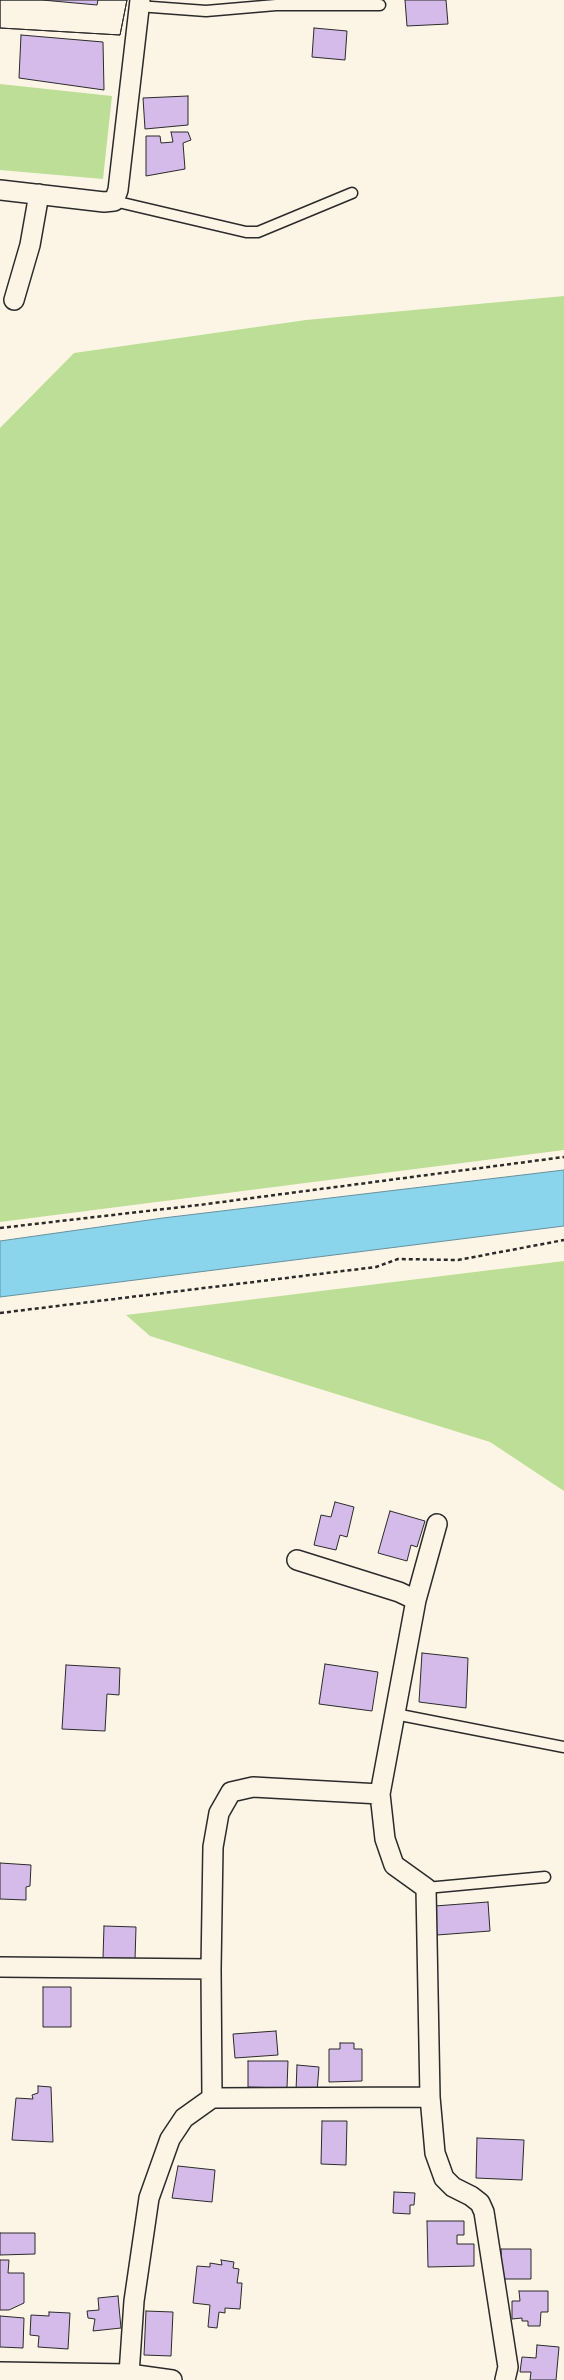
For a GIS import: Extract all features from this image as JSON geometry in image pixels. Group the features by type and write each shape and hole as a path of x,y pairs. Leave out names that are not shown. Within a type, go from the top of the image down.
{"street":[{"path":"0,190 104,202 114,201 118,190 139,3"},
{"path":"14,300 30,245 39,194"},
{"path":"437,1524 416,1600 380,1794 385,1839 394,1865 426,1888 430,2097 438,2166 449,2183 480,2203 484,2212 508,2367 505,2380"},
{"path":"297,1560 399,1592 416,1600"},
{"path":"212,2098 211,1969 213,1847 219,1813 231,1792 253,1787 380,1794"},
{"path":"0,1967 211,1969"},
{"path":"129,2374 134,2301 149,2198 170,2139 184,2118 212,2098 430,2097"},
{"path":"0,2372 129,2374 172,2380"}],"lane":[{"path":"139,3 206,11 276,5 380,5"},
{"path":"114,201 246,232 258,232 352,193"},
{"path":"395,1714 564,1747"},
{"path":"426,1888 545,1877"}],"path":[{"path":"0,1228 199,1205 564,1157"},
{"path":"0,1313 376,1267 398,1259 458,1260 564,1240"}],"green space":[{"path":"0,84 112,96 103,179 0,170"},
{"path":"564,296 564,1150 0,1222 0,428 74,353 306,320"},
{"path":"564,1261 564,1491 490,1442 150,1336 126,1315"}],"water":[{"path":"564,1170 564,1226 0,1297 0,1241 163,1218"}],"building":[{"path":"0,0 42,0 97,5 98,0 127,0 120,35 0,28"},
{"path":"0,0 127,0 120,35 0,28"},
{"path":"405,0 446,0 448,24 407,26"},
{"path":"314,28 347,31 345,60 312,57"},
{"path":"21,35 103,42 104,90 19,78"},
{"path":"188,96 188,125 145,129 143,98"},
{"path":"171,132 188,132 191,140 183,143 185,169 146,176 146,136 160,136 161,143 173,142"},
{"path":"335,1502 354,1507 347,1537 340,1535 336,1550 314,1545 321,1515 331,1517"},
{"path":"390,1511 425,1521 417,1547 411,1545 407,1561 378,1553"},
{"path":"422,1653 468,1658 466,1708 419,1702"},
{"path":"325,1664 378,1672 372,1711 319,1704"},
{"path":"66,1665 120,1668 119,1695 107,1694 105,1731 62,1729"},
{"path":"0,1863 31,1865 30,1886 26,1887 26,1900 0,1899"},
{"path":"488,1902 490,1931 437,1935 435,1906"},
{"path":"104,1926 136,1927 135,1960 103,1958"},
{"path":"43,1987 71,1987 71,2027 43,2027"},
{"path":"276,2031 278,2055 235,2058 233,2034"},
{"path":"340,2043 354,2043 354,2049 362,2049 362,2081 329,2082 329,2049 340,2049"},
{"path":"248,2061 288,2061 287,2088 248,2087"},
{"path":"297,2065 319,2067 317,2092 296,2091"},
{"path":"38,2086 51,2087 53,2142 12,2140 16,2098 33,2099 32,2095 38,2093"},
{"path":"322,2121 347,2121 346,2165 321,2164"},
{"path":"477,2138 524,2140 522,2180 476,2178"},
{"path":"178,2166 215,2170 212,2202 172,2198"},
{"path":"394,2192 415,2193 414,2205 410,2205 410,2214 393,2213"},
{"path":"427,2221 464,2221 464,2235 457,2235 457,2244 474,2244 474,2266 428,2267"},
{"path":"0,2233 35,2233 35,2254 0,2255"},
{"path":"501,2249 531,2249 531,2279 502,2279"},
{"path":"0,2260 9,2260 8,2273 24,2273 24,2303 9,2310 0,2310"},
{"path":"221,2260 234,2262 233,2268 239,2269 237,2283 242,2283 240,2309 225,2308 225,2313 219,2312 217,2328 208,2327 210,2305 193,2303 197,2266 210,2267 210,2263 222,2265"},
{"path":"519,2291 548,2291 548,2312 541,2312 540,2326 528,2326 528,2321 522,2321 522,2318 512,2319 512,2301 520,2301"},
{"path":"118,2296 121,2328 93,2331 95,2319 88,2318 87,2311 99,2310 98,2298"},
{"path":"146,2311 173,2312 171,2356 144,2355"},
{"path":"49,2312 70,2313 68,2349 38,2347 39,2336 30,2335 31,2315 49,2316"},
{"path":"0,2316 24,2318 23,2348 0,2347"},
{"path":"537,2345 559,2347 556,2380 530,2380 531,2372 520,2372 522,2357 536,2358"}]}
